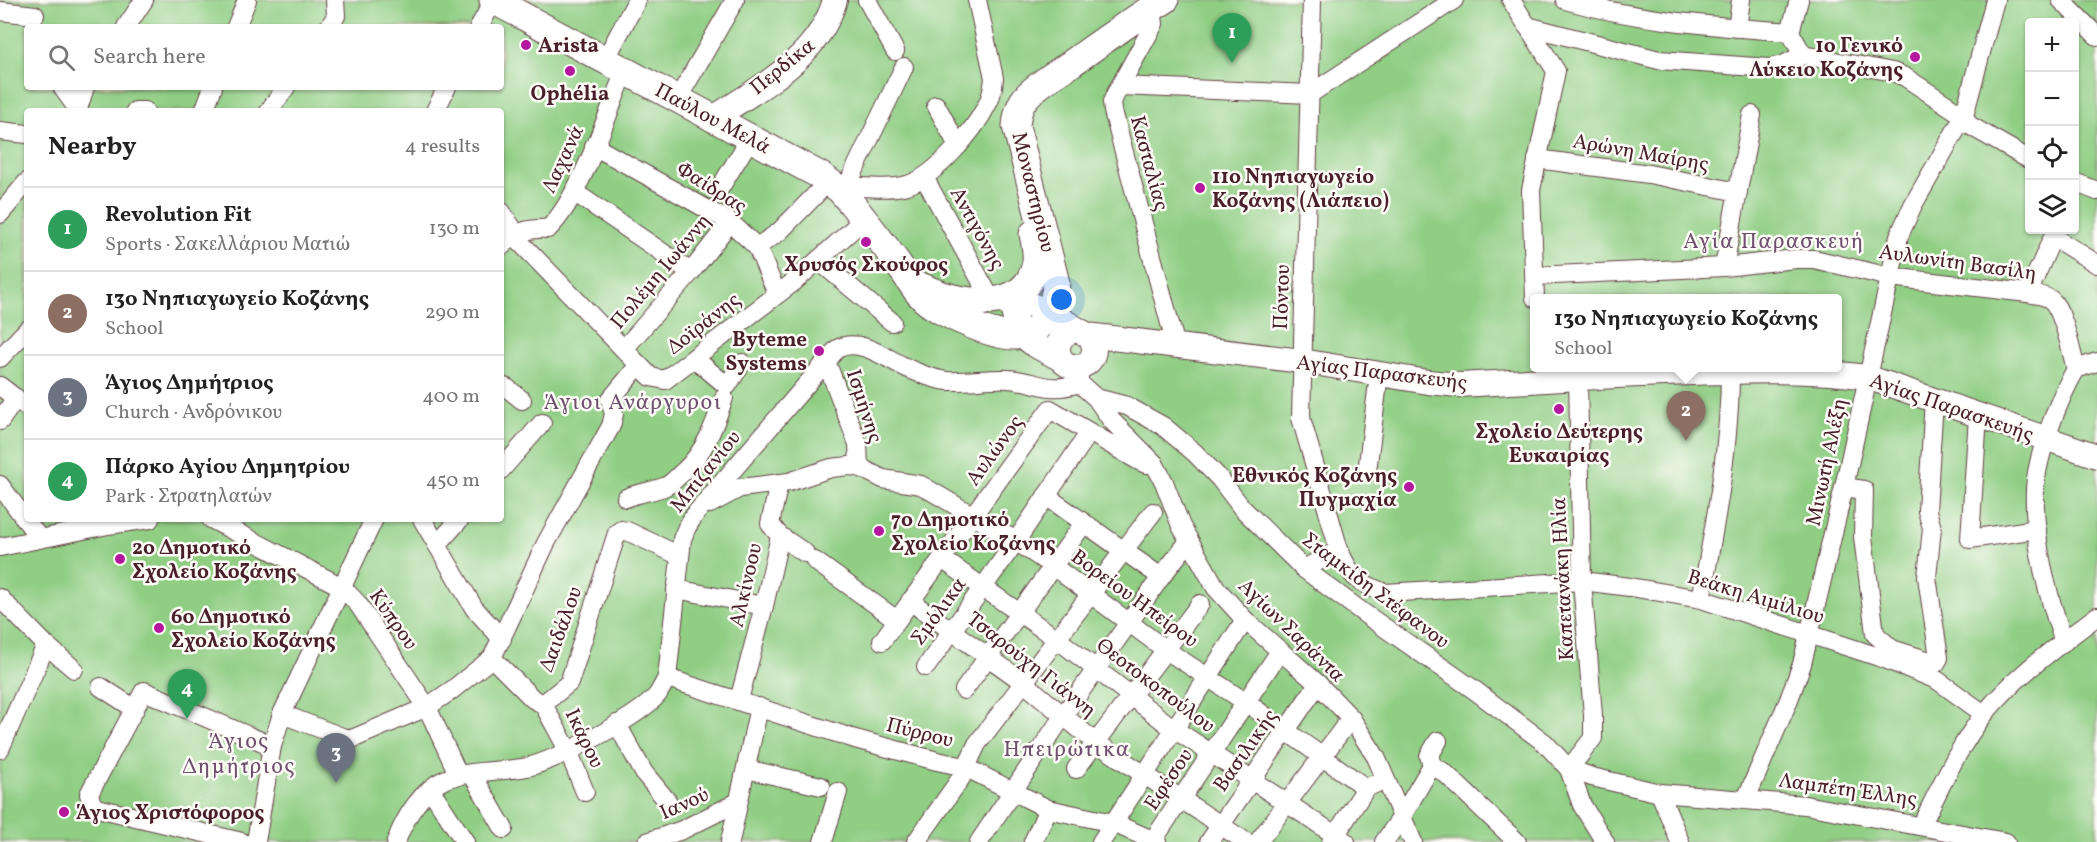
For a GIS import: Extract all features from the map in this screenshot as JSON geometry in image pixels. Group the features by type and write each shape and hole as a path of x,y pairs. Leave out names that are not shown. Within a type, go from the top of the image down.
{"main road":[{"name":"Μοναστηρίου","path":"1001,299 1022,288 1036,262 1036,251 1006,130 1008,107 1014,94 1028,79 1153,2"},
{"name":"Μοναστηρίου","path":"1049,312 1055,297 1055,275 1016,126 1017,113 1027,95 1153,2"},
{"name":"Παύλου Μελά","path":"504,3 677,100 839,186 920,296 938,309 980,328 1005,335 1022,336"},
{"name":"Παύλου Μελά","path":"903,271 921,285 941,295 966,300 1001,299"},
{"path":"1022,336 1037,326 1049,312"}],"street":[{"path":"128,24 144,0"},
{"path":"237,24 247,0"},
{"path":"331,24 336,16 334,0"},
{"name":"Λαχανά","path":"508,241 524,230 548,229 557,221 574,192 594,146 615,66 637,0"},
{"path":"677,100 735,0"},
{"name":"Περδίκα","path":"712,119 801,57 825,27 835,0"},
{"path":"867,0 895,51"},
{"path":"839,186 892,187 908,184 924,177 939,166 958,146 980,117 993,91 993,69 977,0"},
{"name":"Πόντου","path":"1312,0 1300,418 1339,550"},
{"path":"1120,86 1310,94 1454,0"},
{"path":"1511,0 1556,71 1531,190 1535,294"},
{"path":"1565,0 1619,7 1677,22 1790,32"},
{"path":"1737,28 1741,0"},
{"path":"1799,0 1790,32 1803,55"},
{"name":"Μινωτή Αλέξη","path":"1746,799 1802,664 1904,221 1964,116 1995,0"},
{"path":"2061,0 2097,36"},
{"name":"Κασταλίας","path":"1153,2 1154,24 1112,102 1176,346"},
{"path":"482,24 504,3"},
{"path":"0,11 34,14"},
{"path":"1527,26 1659,60 1769,68 1783,65 1803,55 1899,74 1964,116 1970,125 2025,157"},
{"path":"758,247 839,186 904,68"},
{"path":"64,90 78,108"},
{"path":"80,108 84,90"},
{"path":"205,108 212,90"},
{"path":"271,108 284,90"},
{"path":"436,108 446,90"},
{"path":"936,105 958,146"},
{"path":"1724,267 1752,115"},
{"path":"0,131 24,134"},
{"path":"718,191 750,139"},
{"name":"Φαίδρας","path":"594,146 730,222 758,247 777,294"},
{"name":"Αρώνη Μαίρης","path":"1537,159 1649,174 1737,192"},
{"name":"Αντιγόνης","path":"924,177 1001,299"},
{"path":"2079,185 2097,191"},
{"path":"0,214 24,186"},
{"path":"574,192 691,272"},
{"path":"282,714 352,739 427,707 492,658 546,543 611,426 614,414 610,400 639,365 508,241 511,226 504,216"},
{"name":"Δοϊράνης","path":"639,365 651,377 665,380 777,294 864,219"},
{"name":"Πολέμη Ιωάννη","path":"624,349 691,272 730,222"},
{"path":"2028,293 2054,234"},
{"path":"2055,234 2097,264"},
{"name":"Αυλωνίτη Βασίλη","path":"1534,276 1724,267 1814,259 1890,277 2028,293 2043,296 2053,303 2060,316 2076,369"},
{"path":"818,260 892,322"},
{"path":"1001,299 1049,312 1085,352"},
{"path":"1001,299 1022,336 1085,352"},
{"path":"0,358 24,333"},
{"name":"Μπιζανίου","path":"667,678 680,556 687,527 696,513 837,349 844,345 854,345 869,349 908,369 946,380 1006,378 1027,381 1046,388 1064,388 1085,352"},
{"name":"Αγίας Παρασκευής","path":"1085,352 1176,346 1458,385 1537,374 1578,378 1708,372"},
{"name":"Αγίων Σαράντα","path":"1085,352 1096,398 1113,421 1154,463 1189,541 1216,588 1245,621 1318,684 1350,717 1376,757 1413,842"},
{"path":"694,358 725,392"},
{"name":"Ισμήνης","path":"826,361 858,444 859,467"},
{"path":"2064,642 2052,608 2037,529 2035,488 2047,439 2076,369 2097,362"},
{"path":"626,498 635,493 667,486 695,460 709,440 725,392 742,363"},
{"path":"1701,599 1722,472 1730,372"},
{"name":"Αγίας Παρασκευής","path":"1819,372 1867,377 2097,456"},
{"path":"1367,472 1379,374"},
{"name":"Καπετανάκη Ηλία","path":"1569,769 1593,738 1582,581 1578,378"},
{"path":"0,386 22,403 0,421"},
{"path":"504,387 522,400"},
{"name":"Σταμκίδη Στέφανου","path":"1096,398 1127,406 1171,433 1195,453 1220,479 1242,508 1304,569 1473,688 1545,742 1569,769 1582,805 1605,842"},
{"path":"1844,487 1864,490 1863,537 1875,634 1892,649 1936,663 1939,658 1927,577 1932,528 1927,511 1934,400"},
{"name":"Αυλώνος","path":"882,641 1050,410 1146,464 1154,463"},
{"path":"1978,416 1970,539 2037,529"},
{"path":"504,467 542,423"},
{"name":"Σμόλικα","path":"926,667 1016,541 1089,433"},
{"name":"Βορείου Ηπείρου","path":"696,513 740,488 779,483 831,468 859,467 883,479 921,485 1016,541 1166,650 1208,676 1366,788"},
{"name":"Αλκίνοου","path":"739,700 780,536 770,524 779,483"},
{"path":"0,485 24,518"},
{"path":"1046,496 1161,577"},
{"path":"916,842 961,778 977,744 1153,512"},
{"path":"27,522 39,538"},
{"path":"0,547 108,522"},
{"name":"Κύπρου","path":"217,522 342,587 358,604 427,707 465,775 504,829"},
{"path":"256,842 272,746 282,714 373,522"},
{"path":"424,522 474,608 502,639"},
{"path":"437,545 457,522"},
{"path":"964,690 1084,523"},
{"name":"Δαιδάλου","path":"492,658 533,699 543,704 569,683 616,533 621,530 680,556"},
{"path":"780,536 897,620"},
{"path":"979,842 1063,716 1189,541"},
{"path":"1304,569 1339,550"},
{"name":"Βεάκη Αιμίλιου","path":"1339,550 1348,571 1370,587 1385,593 1582,581 1701,599 1882,658 1937,680 1984,714"},
{"name":"Θεοτοκοπούλου","path":"942,558 1057,639 1174,729 1337,840"},
{"path":"676,589 764,606"},
{"path":"0,598 46,645 74,669"},
{"name":"Τσαρούχη Γιάννη","path":"910,601 1023,682 1095,742 1246,842"},
{"path":"1076,769 1200,604"},
{"name":"Λαμπέτη Έλλης","path":"1569,769 1660,794 1746,799 1842,810 1921,826 1958,754 1984,714 2010,686 2097,616"},
{"path":"1101,842 1245,621"},
{"path":"0,749 46,645"},
{"name":"Εφέσου","path":"1154,841 1281,651"},
{"path":"396,842 406,818 440,782 465,775 529,766 568,750 644,706 657,694 667,678"},
{"name":"Πύρρου","path":"667,678 855,738 965,767 1048,809 1113,823 1154,841"},
{"name":"Βασιλικής","path":"1209,842 1318,684"},
{"path":"101,687 135,709"},
{"path":"242,842 93,807 89,794 144,691 272,746"},
{"name":"Ικάρου","path":"543,704 568,750 585,792"},
{"path":"730,842 759,707"},
{"path":"1258,842 1350,717"},
{"path":"616,724 644,773 668,802"},
{"path":"1438,741 1429,756 1432,765 1444,772 1517,842"},
{"path":"1384,842 1432,765"},
{"path":"746,769 829,789 823,842"},
{"path":"1337,840 1366,788 1385,779"},
{"path":"431,790 465,842"},
{"path":"1660,794 1680,842"},
{"name":"Ιανού","path":"647,842 682,830 738,802"},
{"path":"1033,842 1048,809"},
{"path":"1921,826 2006,842"}],"green space":[{"path":"0,0 2097,0 2097,842 0,842"}],"place":[{"name":"Arista","path":"526,45"},
{"name":"1ο Γενικό Λύκειο Κοζάνης","path":"1915,57"},
{"name":"Revolution Fit","path":"1232,63"},
{"name":"Ophélia","path":"570,71"},
{"name":"11o Νηπιαγωγείο Κοζάνης (Λιάπειο)","path":"1200,188"},
{"name":"Χρυσός Σκούφος","path":"866,242"},
{"name":"Byteme Systems","path":"819,351"},
{"name":"Σχολείο Δεύτερης Ευκαιρίας","path":"1559,409"},
{"name":"13ο Νηπιαγωγείο Κοζάνης","path":"1686,441"},
{"name":"Εθνικός Κοζάνης Πυγμαχία","path":"1409,487"},
{"name":"7ο Δημοτικό Σχολείο Κοζάνης","path":"879,531"},
{"name":"2ο Δημοτικό Σχολείο Κοζάνης","path":"120,559"},
{"name":"6ο Δημοτικό Σχολείο Κοζάνης","path":"159,628"},
{"name":"Πάρκο Αγίου Δημητρίου","path":"187,719"},
{"name":"Άγιος Δημήτριος","path":"336,783"},
{"name":"Άγιος Χριστόφορος","path":"64,812"}],"district":[{"name":"Αγία Παρασκευή","path":"1774,240"},
{"name":"Άγιοι Ανάργυροι","path":"633,401"},
{"name":"Ηπειρώτικα","path":"1067,748"},
{"name":"Άγιος Δημήτριος","path":"239,752"}]}
